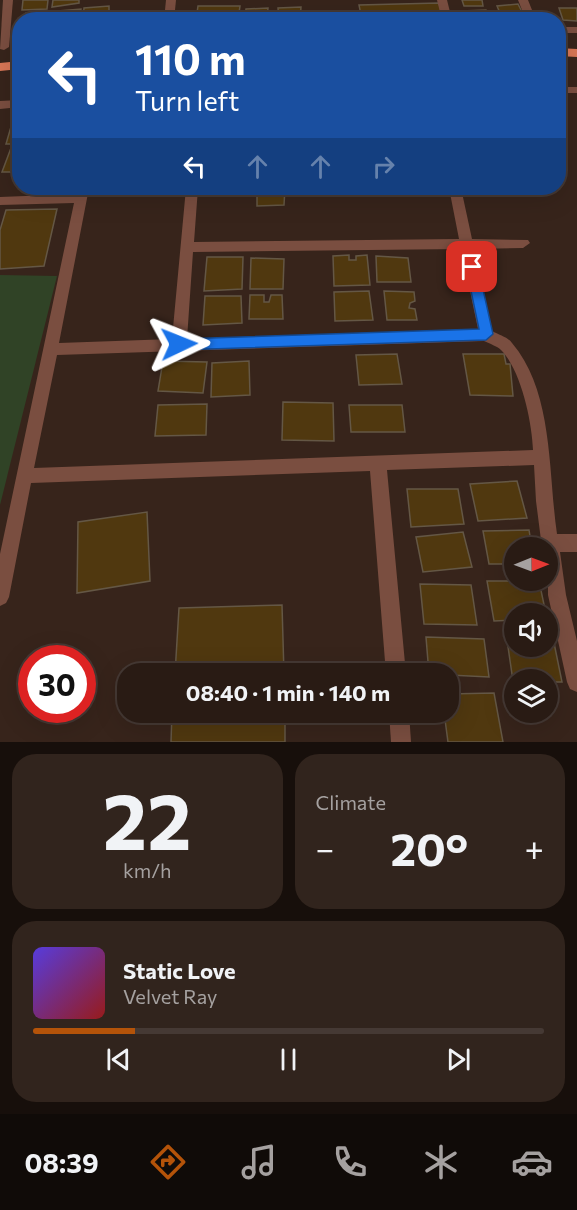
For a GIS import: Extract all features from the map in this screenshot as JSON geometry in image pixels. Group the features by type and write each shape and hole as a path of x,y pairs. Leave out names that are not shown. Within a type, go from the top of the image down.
{"street":[{"path":"2,47 8,0"},
{"path":"0,201 62,195"},
{"path":"0,597 82,195"},
{"path":"179,344 191,195"},
{"path":"456,195 486,334"},
{"path":"187,247 523,243"},
{"path":"51,349 486,334 506,345 520,367 535,408 549,537"},
{"path":"25,476 542,457"},
{"path":"378,463 395,663"},
{"path":"558,543 577,543"},
{"path":"556,591 577,682"},
{"path":"400,723 401,742"}],"green space":[{"path":"0,275 57,276 0,505"}],"building":[{"path":"23,0 48,0 47,9 22,10"},
{"path":"53,0 79,0 79,3 52,7"},
{"path":"462,0 482,0 483,6 464,6"},
{"path":"439,3 441,12 360,12 359,5"},
{"path":"518,4 522,12 500,12 497,6"},
{"path":"109,6 109,12 84,12 84,8"},
{"path":"198,6 240,6 239,12 197,12"},
{"path":"301,7 301,12 278,12 278,8"},
{"path":"268,8 268,12 246,12 246,9"},
{"path":"559,8 577,8 577,21 566,20 566,12 560,12"},
{"path":"81,9 81,12 58,11"},
{"path":"486,10 487,12 462,12"},
{"path":"12,123 12,144 6,144"},
{"path":"11,148 12,148 12,172 2,172"},
{"path":"257,195 285,195 284,205 257,206"},
{"path":"57,209 44,266 0,269 0,230 6,210"},
{"path":"349,255 349,260 356,260 356,256 367,255 370,285 334,286 333,256"},
{"path":"376,256 408,258 411,282 377,282"},
{"path":"207,257 243,257 242,289 204,291"},
{"path":"251,258 284,259 283,289 250,289"},
{"path":"369,291 373,320 335,321 334,292"},
{"path":"384,291 414,292 415,301 410,303 409,308 415,309 417,320 387,320"},
{"path":"250,295 264,295 264,302 269,302 271,295 282,295 283,319 249,319"},
{"path":"205,296 241,296 242,323 203,325"},
{"path":"397,354 402,384 359,385 356,355"},
{"path":"463,354 504,354 506,364 510,364 513,396 470,395"},
{"path":"163,361 207,362 203,393 158,391"},
{"path":"249,361 250,395 211,397 212,363"},
{"path":"283,402 333,403 334,441 282,440"},
{"path":"207,404 206,435 155,436 158,405"},
{"path":"349,405 402,405 405,432 351,432"},
{"path":"517,481 527,518 478,521 470,484"},
{"path":"407,489 458,489 464,524 411,527"},
{"path":"147,512 150,581 77,593 78,522"},
{"path":"529,530 530,537 504,537 504,564 489,564 483,531"},
{"path":"463,532 472,567 423,572 416,537"},
{"path":"487,581 504,581 504,591 541,591 544,603 504,603 504,620 494,621"},
{"path":"420,584 471,585 477,625 424,624"},
{"path":"282,605 284,663 176,663 179,608"},
{"path":"426,637 484,639 489,677 459,676 459,663 428,663"},
{"path":"510,657 557,657 562,682 558,682 558,669 511,669"},
{"path":"494,693 503,742 448,742 445,723 459,723 459,694"},
{"path":"172,723 285,723 285,742 171,742"}],"route":[{"path":"179,344 486,334 472,267"}]}
